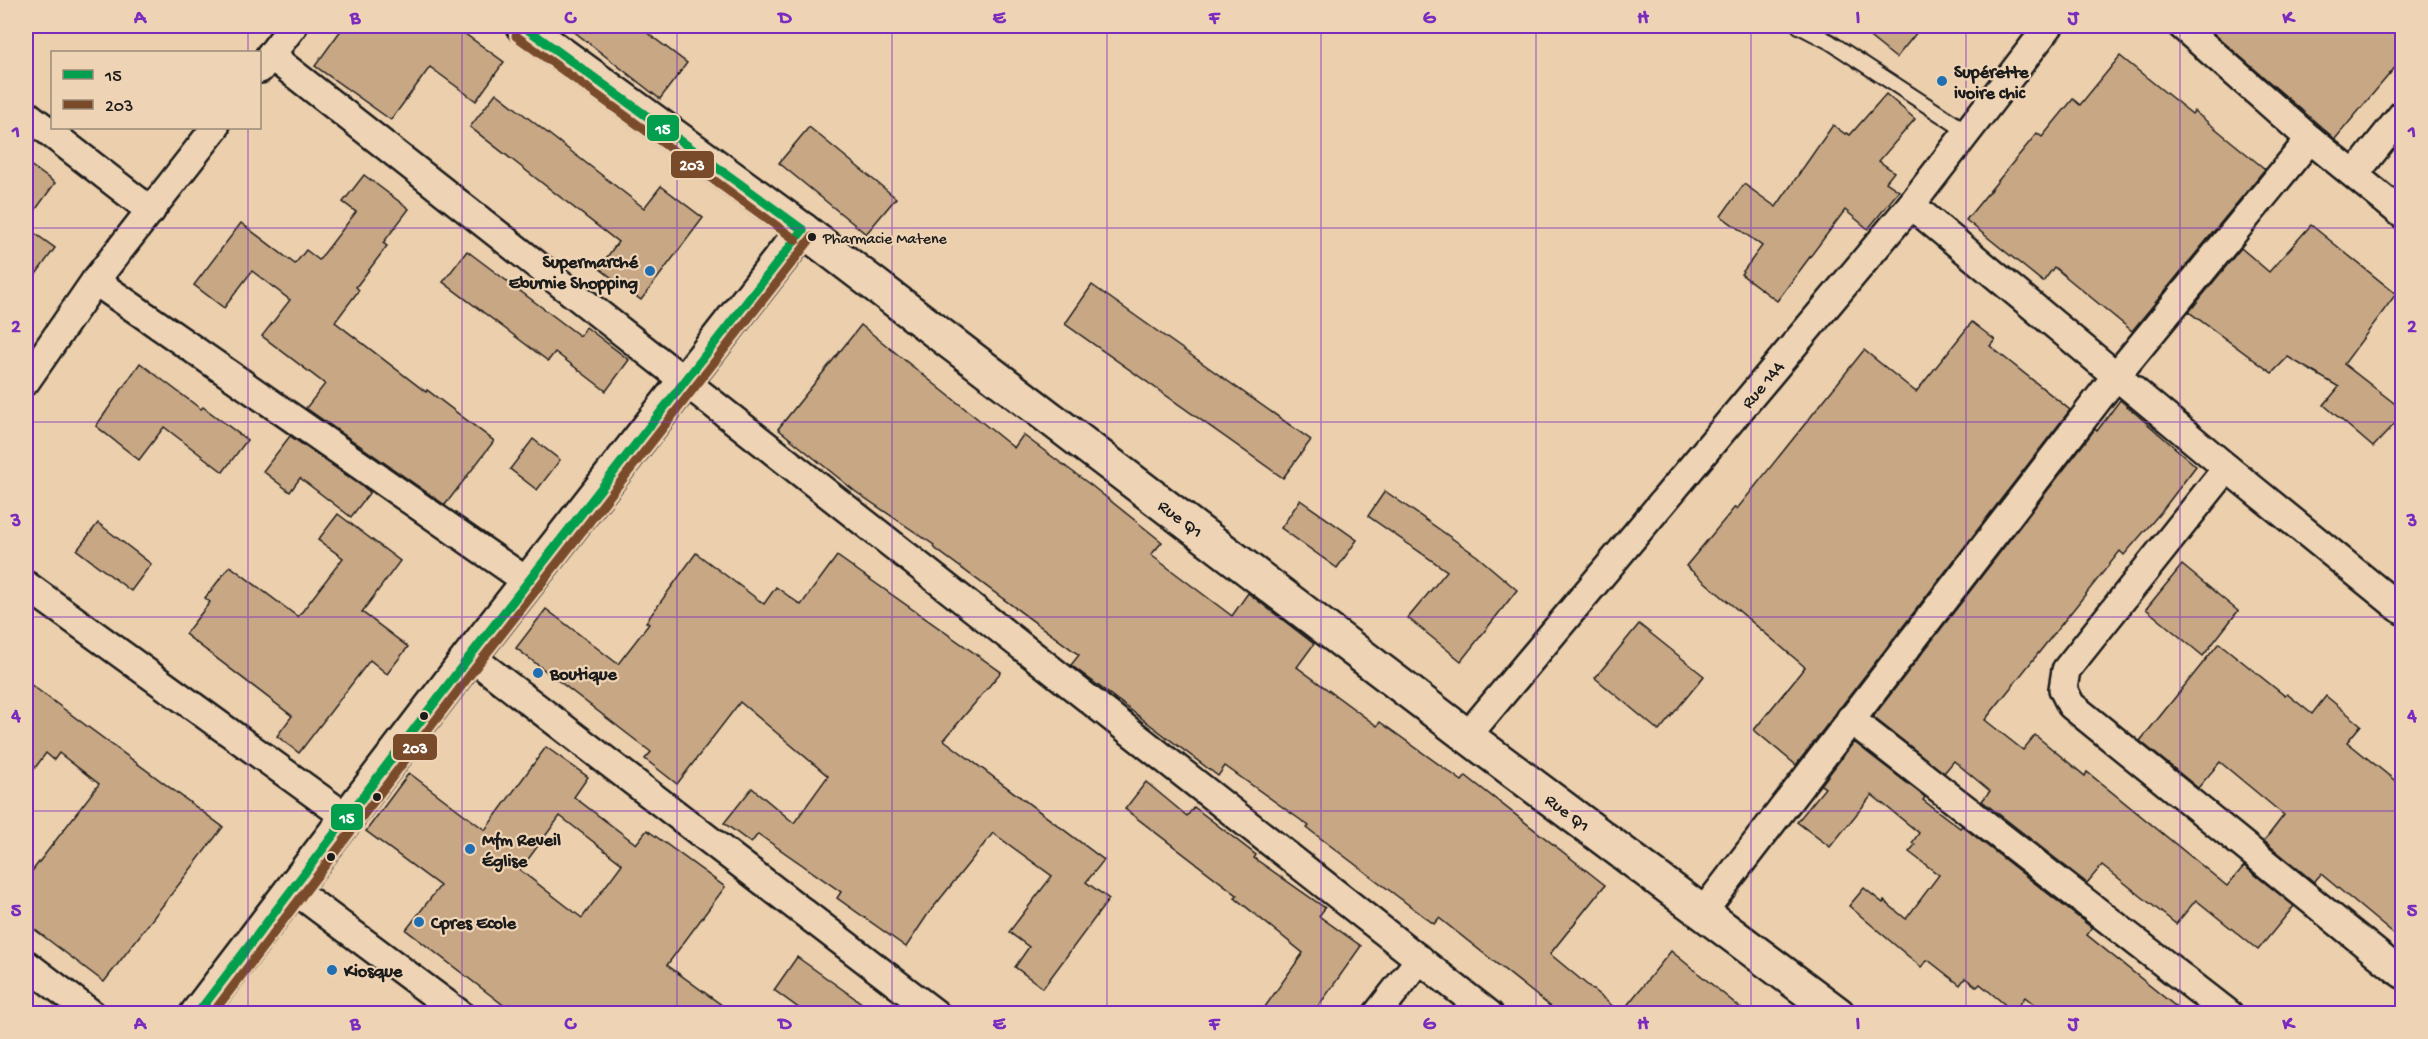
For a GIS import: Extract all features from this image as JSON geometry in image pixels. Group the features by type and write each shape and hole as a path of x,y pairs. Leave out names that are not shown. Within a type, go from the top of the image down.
{"street":[{"path":"293,26 265,62 684,381 1489,1014"},
{"name":"Rue Q1","path":"523,26 803,230 1467,736 1838,1014"},
{"name":"Rue 144","path":"1467,736 1911,205 2049,26"},
{"path":"2182,26 2310,139 2403,214"},
{"path":"26,114 151,211"},
{"path":"2355,174 2403,115"},
{"path":"26,381 95,281 214,129"},
{"path":"1702,912 2116,376 2310,139"},
{"path":"1911,205 2227,468 2403,610"},
{"path":"197,1014 470,656 803,230"},
{"path":"95,281 528,582"},
{"path":"2227,468 2066,670 2063,689 2071,705 2403,974"},
{"path":"26,585 346,817"},
{"path":"470,656 936,1014"},
{"path":"1850,719 2229,1014"},
{"path":"293,889 459,1014"},
{"path":"1377,1014 1420,959"},
{"path":"26,964 92,1014"}],"lane":[{"path":"1799,26 1830,42 1966,131"}],"building":[{"path":"344,26 454,26 504,62 476,101 430,67 391,120 315,66"},
{"path":"567,26 638,26 687,63 660,99"},
{"path":"1856,26 1922,26 1896,58"},
{"path":"2205,26 2403,26 2403,58 2335,139"},
{"path":"2120,56 2192,114 2194,111 2265,169 2132,331 2054,267 2043,282 1966,220 2037,133 2042,137 2073,99 2080,105"},
{"path":"496,93 644,208 661,186 703,218 641,300 599,268 618,242 470,127"},
{"path":"1886,94 1915,119 1879,161 1894,172 1886,182 1899,191 1868,229 1845,210 1777,301 1741,274 1762,246 1721,216 1744,184 1776,207 1833,125 1850,135"},
{"path":"809,127 896,198 866,234 779,163"},
{"path":"26,162 55,183 26,223"},
{"path":"364,175 409,209 383,243 387,246 356,287 359,290 335,322 494,441 445,505 306,408 325,384 262,336 290,300 252,271 224,308 194,285 241,223 295,264 306,250 319,260 356,212 343,202"},
{"path":"2311,225 2396,294 2344,364 2403,410 2403,415 2373,447 2324,405 2339,387 2288,357 2272,373 2189,312 2241,248 2269,272"},
{"path":"26,227 55,248 26,288"},
{"path":"467,251 580,336 586,327 629,360 606,391 555,352 548,361 443,282"},
{"path":"1092,285 1311,440 1283,478 1065,324"},
{"path":"1972,322 1995,340 1990,346 2070,410 1796,765 1754,730 1805,667 1686,566 1735,507 1737,509 1864,350 1916,392"},
{"path":"861,325 1014,448 1023,435 1092,486 1162,542 1151,555 1232,616 1248,593 1314,644 1297,667 1377,726 1380,722 1462,781 1466,776 1605,885 1550,954 1621,1013 1671,951 1748,1014 1560,1014 1439,918 1434,924 1307,828 1309,826 1225,766 1218,776 1071,665 1079,655 933,547 934,545 856,492 778,429"},
{"path":"140,363 247,440 223,472 164,427 139,460 96,426"},
{"path":"2120,400 2196,466 2124,555 2120,551 1985,720 2023,750 2035,735 2085,776 2087,772 2227,886 2244,866 2294,906 2258,950 2196,900 2176,924 2102,865 2087,883 1982,801 1990,791 1954,761 1944,773 1873,717 2095,429 2097,431"},
{"path":"290,436 370,492 351,517 300,478 290,492 263,471"},
{"path":"533,439 560,460 537,490 510,469"},
{"path":"1385,491 1477,556 1517,590 1461,661 1408,618 1447,571 1368,516"},
{"path":"1300,500 1357,540 1337,568 1281,528"},
{"path":"338,514 400,561 362,612 408,647 387,674 370,660 299,753 277,736 292,716 185,634 210,602 205,598 230,566 298,617 343,558 318,540"},
{"path":"98,523 151,564 131,591 77,550"},
{"path":"696,553 764,604 776,587 801,605 837,556 1001,672 944,740 1104,860 1086,882 1109,899 1043,988 1015,967 1029,947 1009,932 1052,876 993,833 928,914 906,947 837,898 841,892 758,834 751,843 724,823 752,788 794,823 828,776 740,702 677,784 645,759 651,752 516,648 546,609 618,664 649,624 646,622"},
{"path":"2182,565 2238,611 2203,656 2146,609"},
{"path":"1639,624 1704,676 1659,731 1595,678"},
{"path":"2219,643 2285,696 2287,694 2312,714 2326,696 2361,725 2347,742 2403,787 2403,942 2321,874 2314,882 2264,841 2284,815 2220,762 2198,788 2140,741"},
{"path":"26,681 223,827 104,982 26,923 26,879 99,784 59,753 54,760 46,753 26,780"},
{"path":"1854,742 1925,797 1923,800 1960,828 1962,826 2092,928 2087,935 2185,1014 2046,1014 2025,997 2014,1012 1980,984 1977,987 1965,978 1960,985 1928,960 1921,967 1849,906 1864,888 1906,919 1939,875 1909,852 1915,845 1912,843 1919,833 1872,795 1830,847 1797,822 1825,788 1821,785"},
{"path":"546,747 588,777 574,797 636,844 647,830 725,887 667,965 734,1014 521,1014 508,1004 506,1007 406,930 440,886 366,831 409,773 485,830","holes":["560,816 622,864 582,918 520,870"]},
{"path":"1146,782 1187,816 1194,807 1256,855 1254,858 1325,908 1319,916 1361,946 1313,1014 1260,1014 1303,953 1235,898 1237,895 1125,809"},
{"path":"797,957 877,1014 807,1014 774,990"}],"transit line":[{"name":"15","path":"523,26 803,230"},
{"name":"203","path":"516,36 796,240"},
{"name":"15","path":"197,1014 470,656 803,230"},
{"name":"203","path":"212,1014 479,663 812,237"}],"place":[{"name":"Supérette ivoire chic","path":"1942,81"},
{"name":"Pharmacie Matene","path":"812,237"},
{"name":"Supermarché Eburnie Shopping","path":"650,271"},
{"name":"Boutique","path":"538,673"},
{"name":"Mfm Reveil Église","path":"470,849"},
{"name":"Cpres Ecole","path":"419,922"},
{"name":"Kiosque","path":"332,970"}]}
